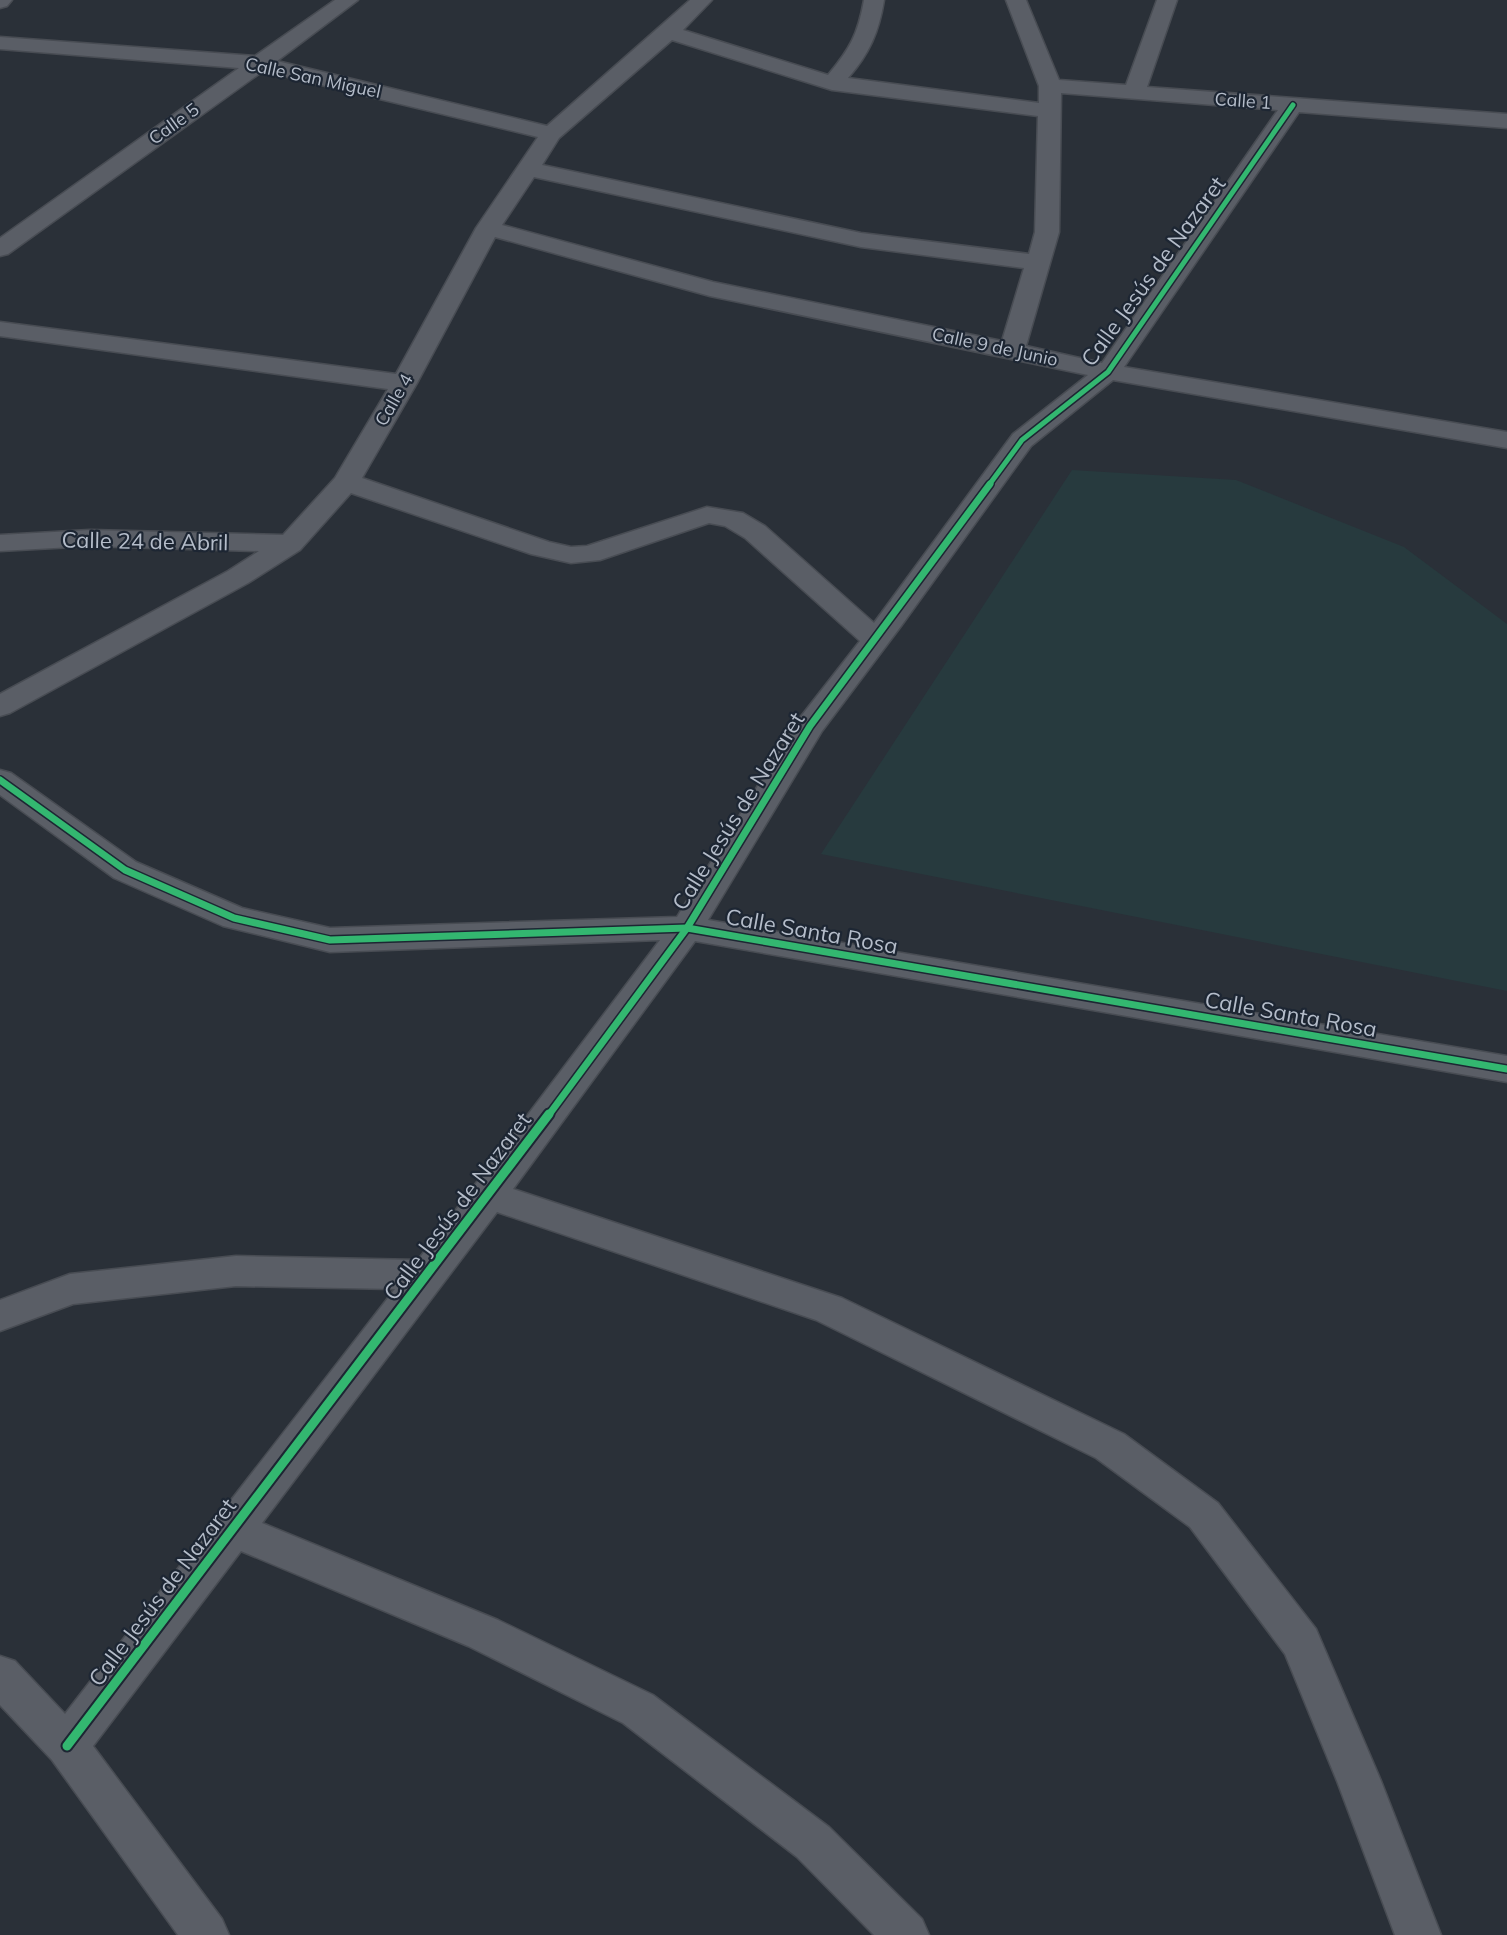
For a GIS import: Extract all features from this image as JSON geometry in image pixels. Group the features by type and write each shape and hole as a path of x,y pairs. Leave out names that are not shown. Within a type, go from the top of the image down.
{"street":[{"name":"Calle 5","path":"0,249 348,0"},
{"name":"Calle 4","path":"0,706 238,578 290,544 346,482 404,383 488,228 551,134 669,32 702,0"},
{"path":"832,83 860,51 870,30 874,0"},
{"path":"1012,350 1047,232 1050,111 1050,86 1016,0"},
{"path":"1134,93 1167,0"},
{"path":"669,32 832,83 1050,111"},
{"name":"Calle San Miguel","path":"0,43 258,63 551,134"},
{"name":"Calle 1","path":"1050,86 1507,121"},
{"name":"Calle Jesús de Nazaret","path":"67,1746 489,1195 687,928 810,726 876,640 1022,440 1108,372 1293,105"},
{"path":"528,169 861,240 1038,262"},
{"name":"Calle 9 de Junio","path":"488,228 710,289 1012,350 1108,372 1507,440"},
{"path":"0,329 404,383"},
{"path":"346,482 541,548 571,555 590,554 707,515 734,519 755,532 876,640"},
{"name":"Calle 24 de Abril","path":"0,543 90,538 290,544"},
{"name":"Calle Santa Rosa","path":"0,780 125,870 234,918 330,940 687,928 1507,1070"},
{"path":"489,1195 829,1309 1110,1446 1204,1515 1301,1642 1359,1781 1418,1935"},
{"path":"0,1316 70,1289 236,1271 428,1275"},
{"path":"233,1529 483,1633 638,1709 813,1842 906,1935"},
{"path":"0,1675 67,1746 206,1935"}],"green space":[{"path":"1072,470 1236,480 1404,547 1507,624 1507,991 821,854"}],"cycle path":[{"path":"67,1746 489,1195 687,928 810,726 891,620 1022,440 1108,372 1293,105"},
{"path":"0,780 125,870 234,918 330,940 687,928 1507,1069"}]}
